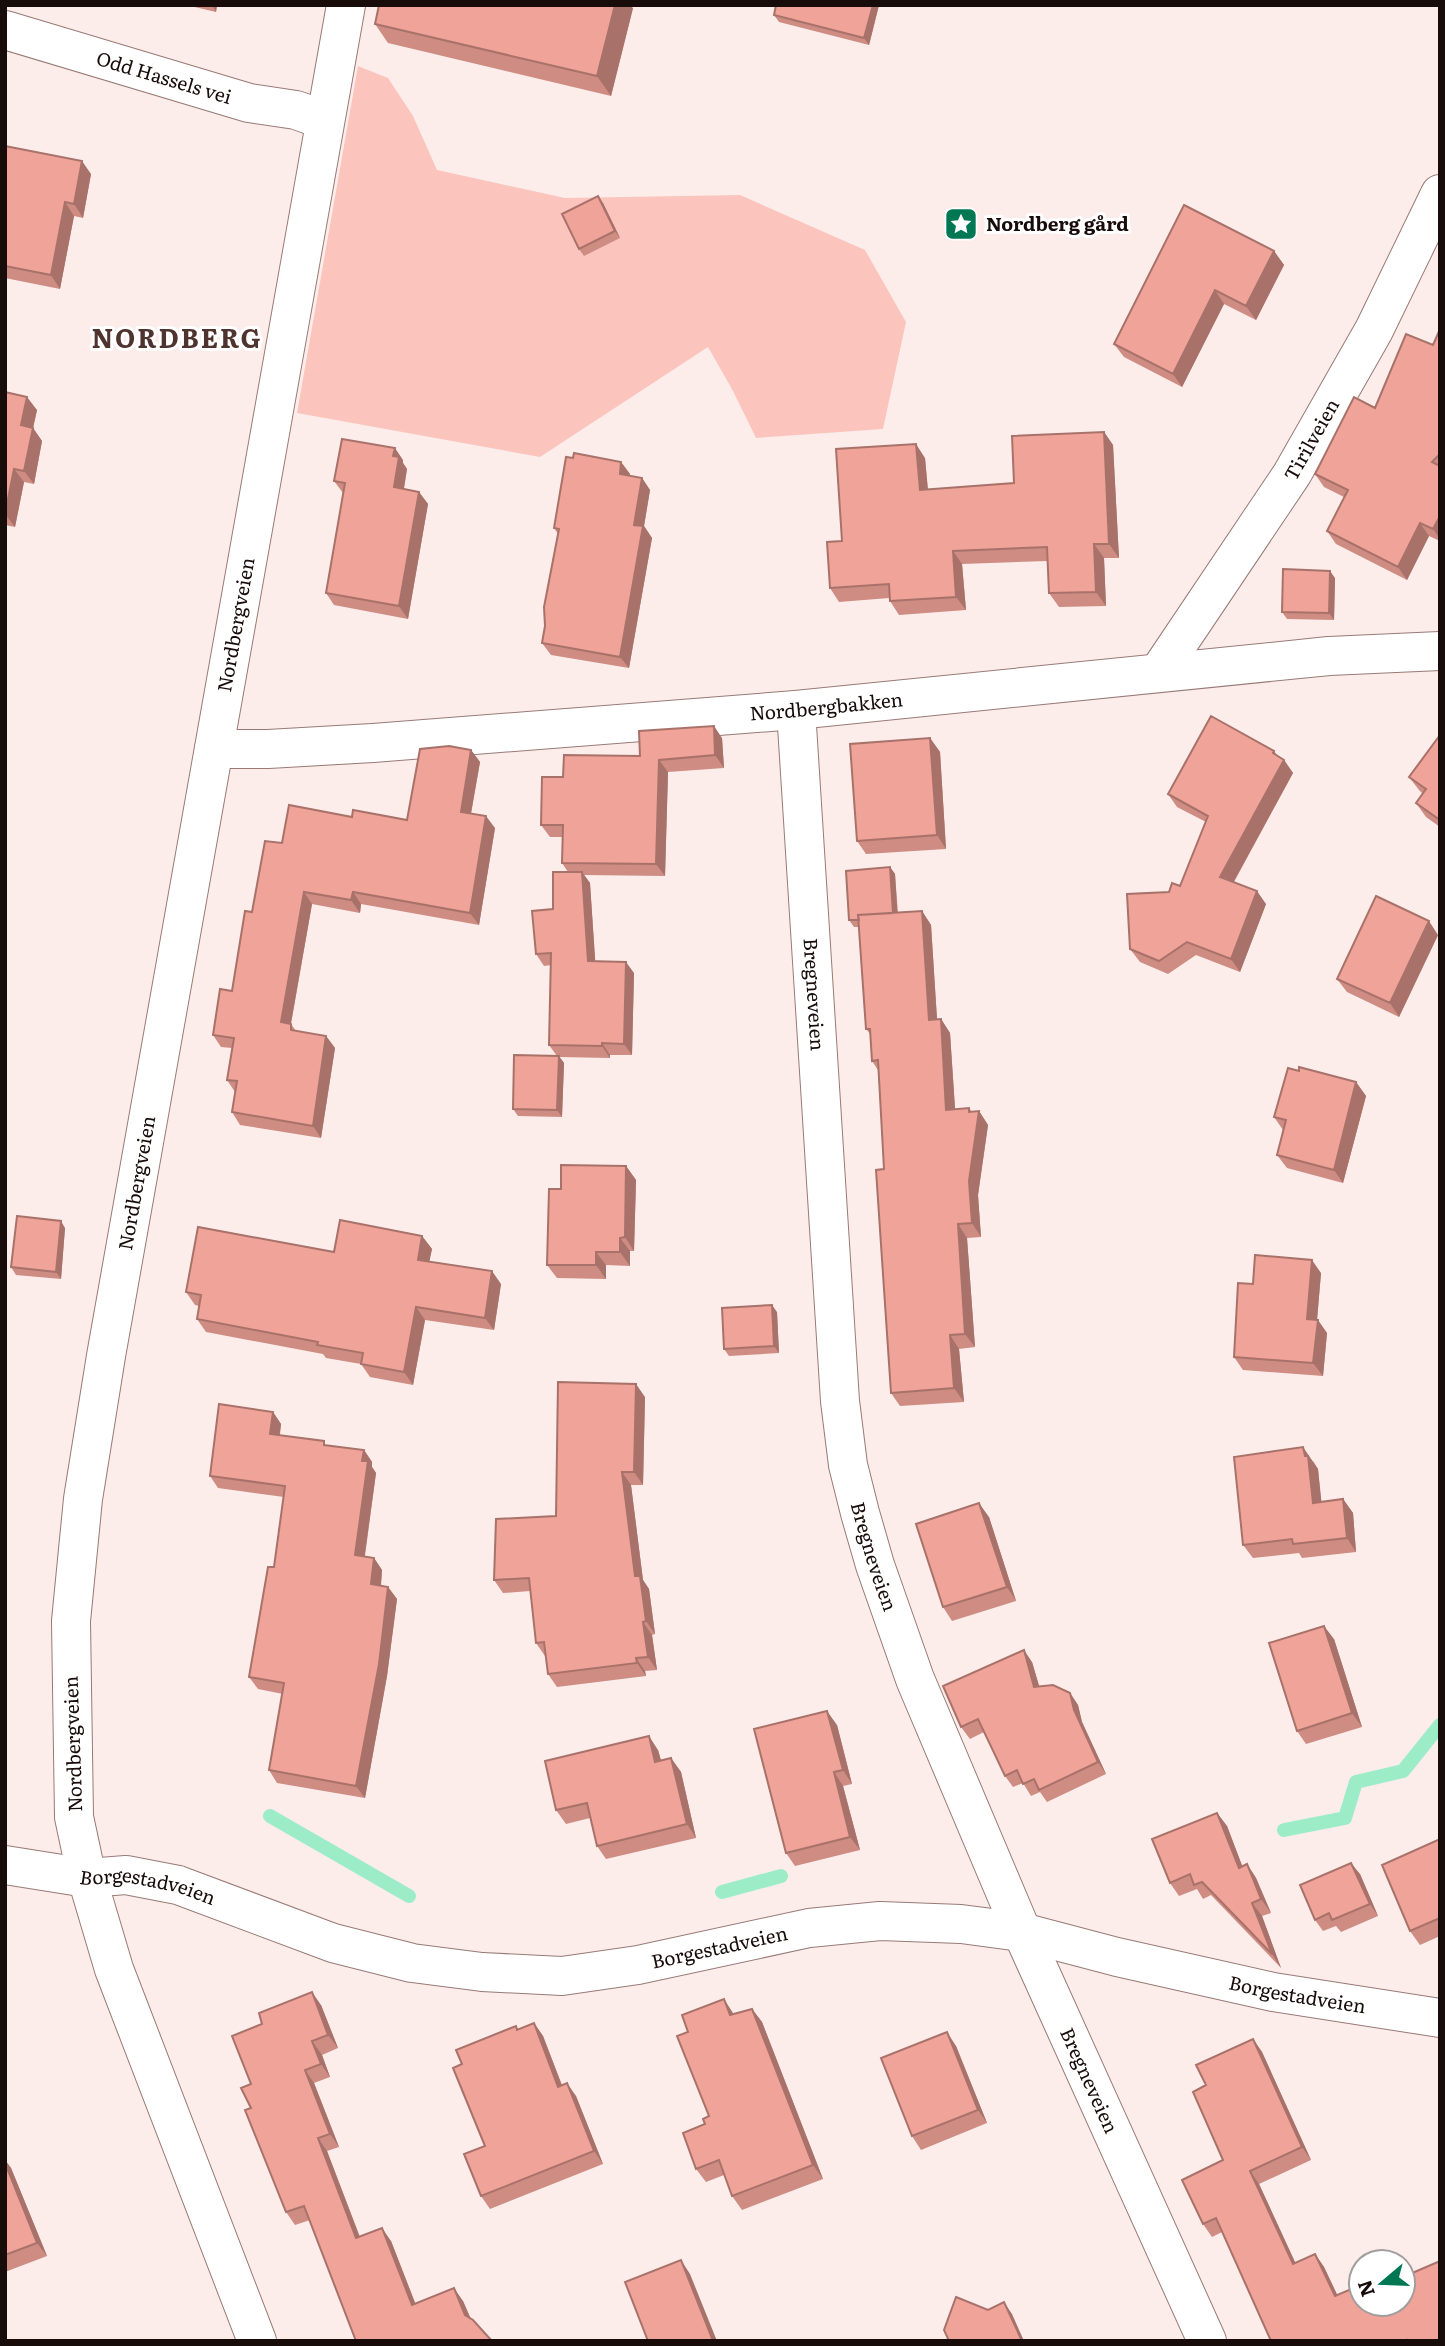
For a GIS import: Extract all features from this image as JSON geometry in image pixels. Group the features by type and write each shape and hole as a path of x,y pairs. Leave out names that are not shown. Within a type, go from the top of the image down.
{"street":[{"name":"Nordbergveien","path":"257,2341 114,1969 87,1878 74,1817 71,1621 83,1499 106,1356 346,5"},
{"name":"Odd Hassels vei","path":"5,30 249,103 296,110 324,120"},
{"name":"Tirilveien","path":"1159,672 1292,474 1374,330 1440,194"},
{"name":"Nordbergbakken","path":"214,749 373,743 796,710 1328,656 1440,651"},
{"name":"Bregneveien","path":"796,710 840,1401 848,1465 875,1564 915,1679 1022,1933 1207,2341"},
{"name":"Borgestadveien","path":"5,1865 87,1878 126,1875 178,1885 333,1943 412,1963 495,1973 562,1976 638,1965 809,1928 880,1921 961,1924 1022,1933 1273,1992 1440,2018"}],"shaded area":[{"path":"358,66 388,78 413,116 437,170 565,198 740,195 865,250 906,322 883,429 756,438 708,347 540,457 297,413"}],"building":[{"path":"379,5 615,5 597,76 375,24"},
{"path":"776,5 873,5 864,38 774,15"},
{"path":"5,146 82,161 74,204 65,202 51,275 5,266"},
{"path":"598,196 615,231 579,249 562,214"},
{"path":"1184,205 1274,251 1246,306 1215,290 1173,374 1114,344"},
{"path":"1440,329 1440,454 1432,462 1440,466 1440,516 1433,529 1420,523 1398,567 1327,531 1348,490 1315,474 1354,397 1375,408 1406,334 1433,345"},
{"path":"5,392 27,397 21,425 33,428 24,471 14,469 5,514"},
{"path":"1104,432 1109,544 1094,544 1096,592 1049,593 1047,547 953,551 956,597 890,601 889,584 830,588 827,542 842,541 836,449 916,444 920,490 1014,483 1012,436"},
{"path":"342,439 395,448 393,456 399,457 394,487 419,492 399,606 326,593 345,483 334,481"},
{"path":"574,453 621,462 620,474 642,478 634,525 643,526 620,657 542,643 544,607 559,529 554,528 566,457 573,458"},
{"path":"1283,569 1330,571 1329,613 1282,612"},
{"path":"1211,716 1274,751 1273,753 1284,760 1220,877 1257,891 1231,959 1187,942 1159,961 1130,949 1127,894 1169,892 1172,883 1180,886 1208,816 1168,794"},
{"path":"714,726 715,755 659,760 656,864 562,863 563,825 541,825 542,777 563,777 564,755 640,756 639,731"},
{"path":"1440,735 1440,820 1416,803 1426,789 1409,777"},
{"path":"930,738 937,835 857,841 850,744"},
{"path":"449,746 471,750 461,812 486,816 470,913 353,892 351,900 304,892 281,1022 291,1024 291,1030 326,1036 313,1126 232,1112 237,1081 227,1080 234,1038 213,1035 220,989 232,991 245,911 252,912 265,841 282,843 289,805 352,817 353,810 407,820 420,749"},
{"path":"890,867 893,913 858,915 859,920 849,920 846,871"},
{"path":"553,872 582,872 588,961 626,962 624,1044 549,1045 551,953 536,954 532,911 553,909"},
{"path":"1376,896 1429,921 1390,1003 1337,979"},
{"path":"922,911 929,1020 941,1019 946,1110 969,1108 969,1112 979,1111 969,1181 972,1223 958,1224 965,1334 950,1335 954,1388 891,1393 876,1170 884,1169 878,1060 872,1061 870,1029 866,1029 858,915"},
{"path":"514,1055 559,1056 557,1110 513,1109"},
{"path":"1299,1067 1356,1082 1334,1170 1277,1155 1286,1120 1274,1117 1288,1068 1299,1071"},
{"path":"561,1165 626,1166 625,1237 620,1238 620,1252 596,1252 596,1265 547,1265 549,1189 561,1189"},
{"path":"17,1216 61,1221 56,1272 11,1267"},
{"path":"340,1220 422,1236 418,1260 492,1271 485,1318 416,1307 404,1372 361,1364 363,1353 197,1319 201,1295 186,1292 198,1227 334,1252"},
{"path":"1255,1255 1312,1260 1307,1319 1318,1320 1313,1363 1234,1357 1238,1283 1253,1284"},
{"path":"772,1305 774,1346 724,1349 722,1308"},
{"path":"558,1382 636,1384 634,1472 622,1472 635,1576 640,1576 648,1657 636,1658 637,1663 548,1674 544,1642 536,1643 529,1578 494,1580 496,1519 556,1516"},
{"path":"219,1404 273,1412 270,1434 324,1441 324,1445 364,1450 362,1461 368,1461 355,1555 374,1558 371,1584 388,1587 379,1664 356,1786 269,1770 284,1683 249,1677 268,1567 274,1567 285,1486 210,1476"},
{"path":"1303,1447 1305,1456 1308,1456 1313,1503 1343,1499 1347,1538 1293,1544 1292,1539 1243,1545 1234,1457"},
{"path":"979,1503 1007,1587 943,1607 916,1524"},
{"path":"1324,1626 1352,1713 1297,1731 1269,1643"},
{"path":"1024,1650 1034,1687 1053,1685 1070,1693 1074,1710 1098,1762 1039,1790 1034,1779 1023,1784 1017,1770 1005,1776 978,1719 961,1727 943,1686"},
{"path":"827,1711 843,1770 834,1772 850,1837 786,1853 754,1729"},
{"path":"649,1736 655,1762 671,1758 687,1824 597,1846 587,1803 556,1810 545,1761"},
{"path":"1217,1813 1239,1868 1247,1864 1261,1899 1252,1903 1272,1954 1202,1882 1194,1885 1190,1874 1170,1883 1152,1839"},
{"path":"1440,1839 1440,1918 1410,1931 1382,1865"},
{"path":"1351,1863 1370,1904 1332,1920 1329,1913 1315,1920 1300,1885"},
{"path":"312,1992 328,2035 312,2041 321,2064 305,2070 330,2134 318,2138 356,2238 382,2228 412,2305 454,2288 465,2315 492,2341 356,2341 304,2206 286,2212 245,2110 251,2108 241,2088 251,2084 232,2036 262,2024 259,2013"},
{"path":"724,1999 730,2015 752,2009 813,2165 732,2196 719,2160 696,2169 683,2133 705,2124 703,2119 709,2116 677,2036 688,2032 682,2015"},
{"path":"534,2023 558,2087 567,2083 594,2151 481,2196 464,2154 485,2146 453,2068 462,2064 456,2050 516,2026 517,2030"},
{"path":"947,2032 978,2110 912,2136 881,2058"},
{"path":"1253,2039 1302,2147 1250,2171 1293,2264 1315,2254 1335,2296 1347,2291 1347,2318 1417,2318 1417,2271 1440,2261 1440,2341 1271,2341 1216,2218 1203,2224 1182,2180 1223,2160 1193,2092 1206,2085 1196,2065"},
{"path":"5,2163 37,2243 5,2255"},
{"path":"681,2260 713,2341 648,2341 625,2282"},
{"path":"956,2297 988,2310 1004,2302 1022,2341 949,2341 944,2330"}],"waterway":[{"path":"1284,1830 1345,1818 1356,1782 1403,1771 1440,1725"},
{"path":"270,1816 409,1896"},
{"path":"722,1892 781,1876"}],"place":[{"name":"Nordberg gård","path":"961,224"}],"district":[{"name":"NORDBERG","path":"177,339"}]}
